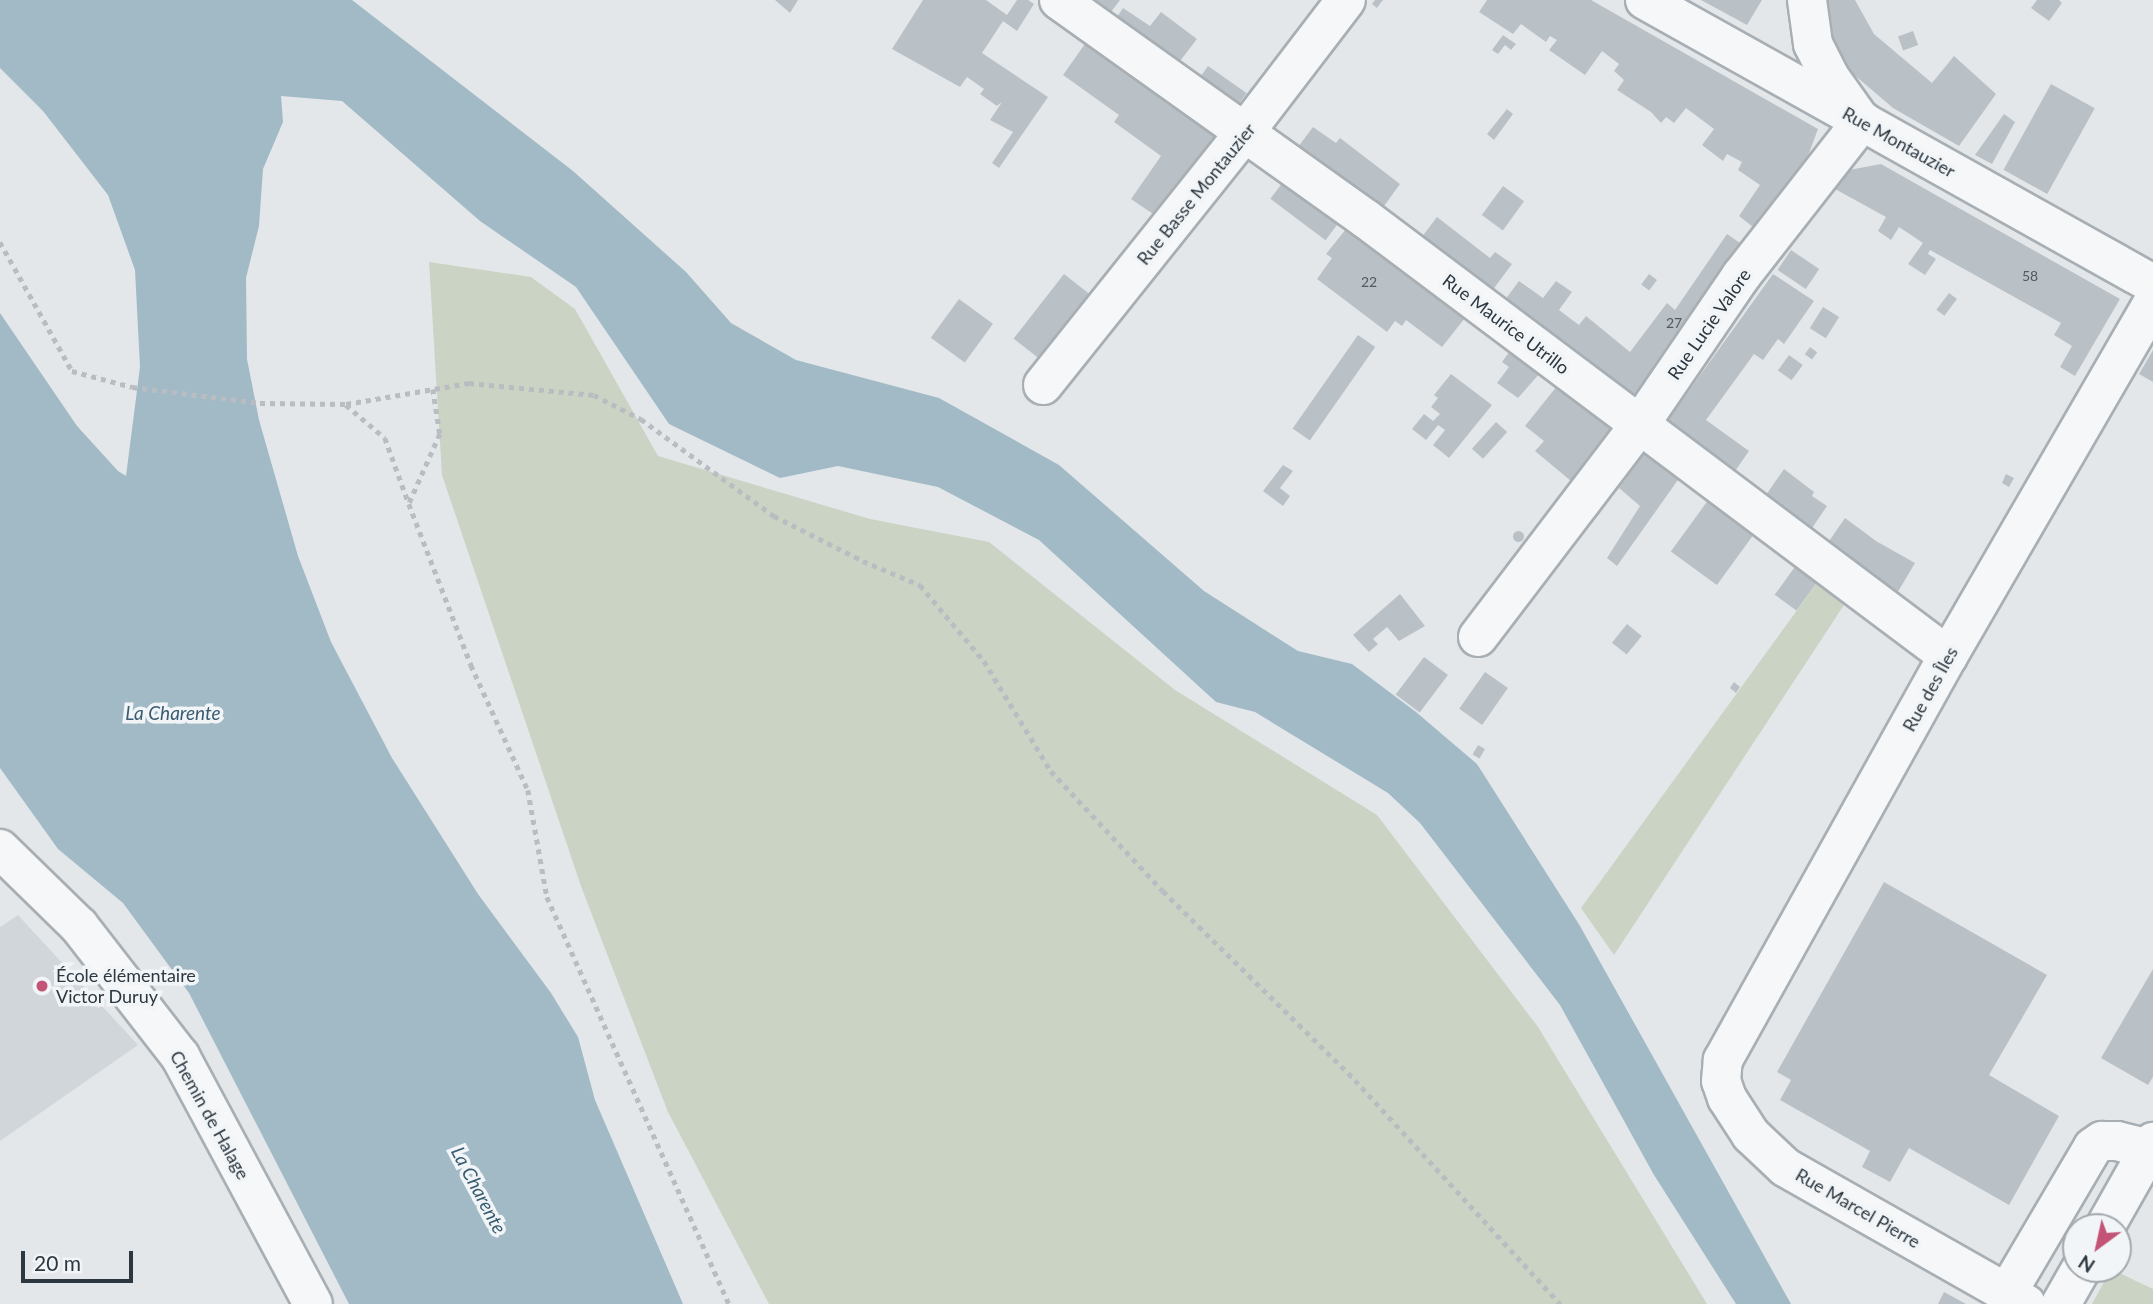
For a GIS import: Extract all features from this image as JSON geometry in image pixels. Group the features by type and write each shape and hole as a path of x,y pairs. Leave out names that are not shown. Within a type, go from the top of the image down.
{"street":[{"name":"Rue Maurice Utrillo","path":"1059,0 1245,132 1948,656"},
{"name":"Rue Basse Montauzier","path":"1043,385 1245,132 1346,0"},
{"name":"Rue Montauzier","path":"1645,0 2153,284"},
{"path":"1776,74 1809,15"},
{"path":"1809,15 1812,44 1829,76 1862,121"},
{"name":"Rue Lucie Valore","path":"1478,637 1640,424 1741,276 1862,121"},
{"name":"Rue des Îles","path":"1721,1081 1723,1060 1948,656 2153,303"},
{"name":"Chemin de Halage","path":"0,849 79,926 180,1056 313,1304"},
{"name":"Rue Marcel Pierre","path":"1721,1081 1727,1098 1751,1135 1785,1167 2016,1298"},
{"path":"2016,1298 2093,1147 2102,1141 2151,1145 2113,1213"},
{"path":"2061,1304 2073,1283"}],"path":[{"path":"0,242 72,370 132,387 260,403 346,404 469,383 594,395 641,419 774,516 863,561 920,585 984,661 1052,771 1163,891 1355,1080 1560,1304"},
{"path":"409,504 440,434 433,389"},
{"path":"346,404 385,438 471,665 528,790 547,897 729,1304"}],"shaded area":[{"name":"École élémentaire Victor Duruy","path":"18,915 138,1045 0,1141 0,927"}],"green space":[{"path":"429,262 531,277 575,309 658,456 870,519 989,542 1175,690 1377,815 1538,1027 1707,1304 769,1304 668,1112 582,889 442,475"},
{"path":"1819,580 1846,602 1614,955 1581,908"},
{"path":"2132,1279 2153,1289 2153,1304 2092,1304 2103,1283 2132,1283"}],"water":[{"name":"La Charente","path":"0,0 352,0 573,171 686,272 731,323 796,360 939,398 1059,465 1204,591 1298,651 1352,664 1416,712 1477,764 1580,926 1791,1304 1736,1304 1654,1175 1560,1005 1420,823 1388,793 1255,712 1216,702 1039,540 938,487 838,466 780,478 669,424 576,287 480,221 342,101 281,96 283,122 263,169 259,226 246,278 247,359 259,420 298,556 331,642 392,758 478,894 551,993 578,1037 595,1100 683,1304 349,1304 189,993 123,903 58,849 0,768 0,313 77,426 118,471 126,476 140,367 135,270 108,195 43,111 0,68"}],"building":[{"path":"775,0 798,0 790,13"},
{"path":"923,0 986,0 1007,15 1017,0 1028,0 1034,4 1017,31 1003,21 982,53 1048,97 999,168 992,163 1013,132 990,120 1002,102 997,106 980,94 984,89 967,77 960,87 892,49"},
{"path":"1086,0 1120,0 1108,16"},
{"path":"1375,0 1383,0 1377,8 1372,4"},
{"path":"1487,0 1591,0 1818,129 1808,156 1762,234 1739,216 1760,185 1738,170 1742,162 1727,154 1723,161 1702,145 1714,129 1686,108 1674,123 1666,117 1661,123 1651,112 1617,90 1624,80 1614,71 1619,64 1602,51 1585,75 1549,50 1557,40 1550,36 1546,42 1521,24 1513,34 1479,12"},
{"path":"1701,0 1762,0 1747,25"},
{"path":"1823,0 1855,0 1874,34 1932,83 1954,56 1996,94 1959,146 1893,108 1845,67 1822,13"},
{"path":"2037,0 2059,0 2062,3 2049,21 2031,8"},
{"path":"1123,8 1150,26 1161,12 1197,39 1177,65 1115,20"},
{"path":"1913,31 1918,45 1903,51 1898,36"},
{"path":"1503,35 1516,44 1511,50 1505,45 1498,54 1492,50"},
{"path":"1087,41 1217,133 1153,214 1131,199 1161,156 1114,122 1119,115 1063,75"},
{"path":"1208,66 1247,93 1237,107 1198,80"},
{"path":"2051,84 2095,108 2047,194 2003,170"},
{"path":"1507,109 1513,114 1494,140 1487,134"},
{"path":"2004,114 2015,122 1992,164 1975,155"},
{"path":"1313,127 1336,143 1340,138 1400,184 1379,213 1295,151"},
{"path":"1881,164 2120,299 2075,376 2060,367 2072,346 2054,335 2061,323 1930,250 1928,254 1936,259 1925,275 1908,264 1923,243 1899,227 1891,240 1878,231 1886,217 1835,189 1849,170"},
{"path":"1283,182 1338,224 1325,240 1270,199"},
{"path":"1503,186 1524,201 1503,230 1482,215"},
{"path":"1437,217 1490,258 1495,252 1512,264 1489,295 1418,242"},
{"path":"1346,229 1465,318 1442,347 1406,320 1402,326 1395,321 1387,332 1317,279 1332,258 1326,254"},
{"path":"1727,234 1750,250 1635,404 1502,304 1519,281 1543,298 1556,281 1572,292 1559,310 1579,325 1586,316 1630,352 1667,303 1675,310"},
{"path":"1791,250 1819,269 1806,289 1778,270"},
{"path":"1064,274 1091,295 1040,360 1014,339"},
{"path":"1649,274 1657,280 1649,290 1641,284"},
{"path":"1773,274 1814,301 1784,344 1778,339 1763,360 1754,354 1706,420 1749,451 1733,474 1665,424"},
{"path":"1949,293 1957,299 1944,316 1936,310"},
{"path":"959,299 993,324 965,363 931,338"},
{"path":"1823,307 1839,317 1826,338 1810,328"},
{"path":"1358,335 1375,347 1310,440 1293,428"},
{"path":"1810,347 1817,352 1812,360 1805,354"},
{"path":"2153,350 2153,382 2139,374"},
{"path":"1510,351 1540,373 1518,398 1497,383 1509,367 1502,362"},
{"path":"1789,355 1803,365 1792,380 1778,370"},
{"path":"1451,374 1492,405 1449,458 1433,445 1445,430 1438,425 1426,440 1412,429 1424,414 1433,421 1440,414 1431,407 1438,398 1434,395"},
{"path":"1557,386 1615,429 1571,481 1535,451 1544,441 1525,426"},
{"path":"1496,422 1507,432 1483,459 1472,449"},
{"path":"1645,452 1680,477 1617,566 1607,558 1640,506 1619,488"},
{"path":"1283,465 1293,471 1280,488 1290,496 1283,506 1263,491"},
{"path":"1784,469 1814,492 1812,496 1827,506 1810,531 1784,507 1766,495"},
{"path":"2006,474 2014,478 2009,487 2002,483"},
{"path":"1709,499 1755,533 1717,585 1671,552"},
{"path":"1845,518 1876,541 1915,563 1896,595 1827,544"},
{"path":"1518,531 1522,532 1522,540 1518,541 1514,540 1513,536 1514,532"},
{"path":"1797,564 1819,580 1797,611 1775,595"},
{"path":"1400,594 1425,626 1399,641 1387,627 1373,639 1378,644 1369,652 1353,635"},
{"path":"1627,624 1642,636 1627,655 1612,643"},
{"path":"1424,657 1448,675 1420,713 1396,695"},
{"path":"1485,672 1508,688 1482,725 1459,709"},
{"path":"1734,682 1740,687 1736,693 1730,688"},
{"path":"1478,745 1485,749 1479,759 1472,755"},
{"path":"1884,882 2047,975 1989,1075 2059,1116 2009,1205 1909,1148 1890,1182 1862,1167 1870,1151 1780,1100 1791,1080 1777,1072"},
{"path":"2153,969 2153,1077 2148,1085 2101,1058"},
{"path":"1944,1292 1966,1304 1938,1304"}],"place":[{"name":"École élémentaire Victor Duruy","path":"42,986"}]}
